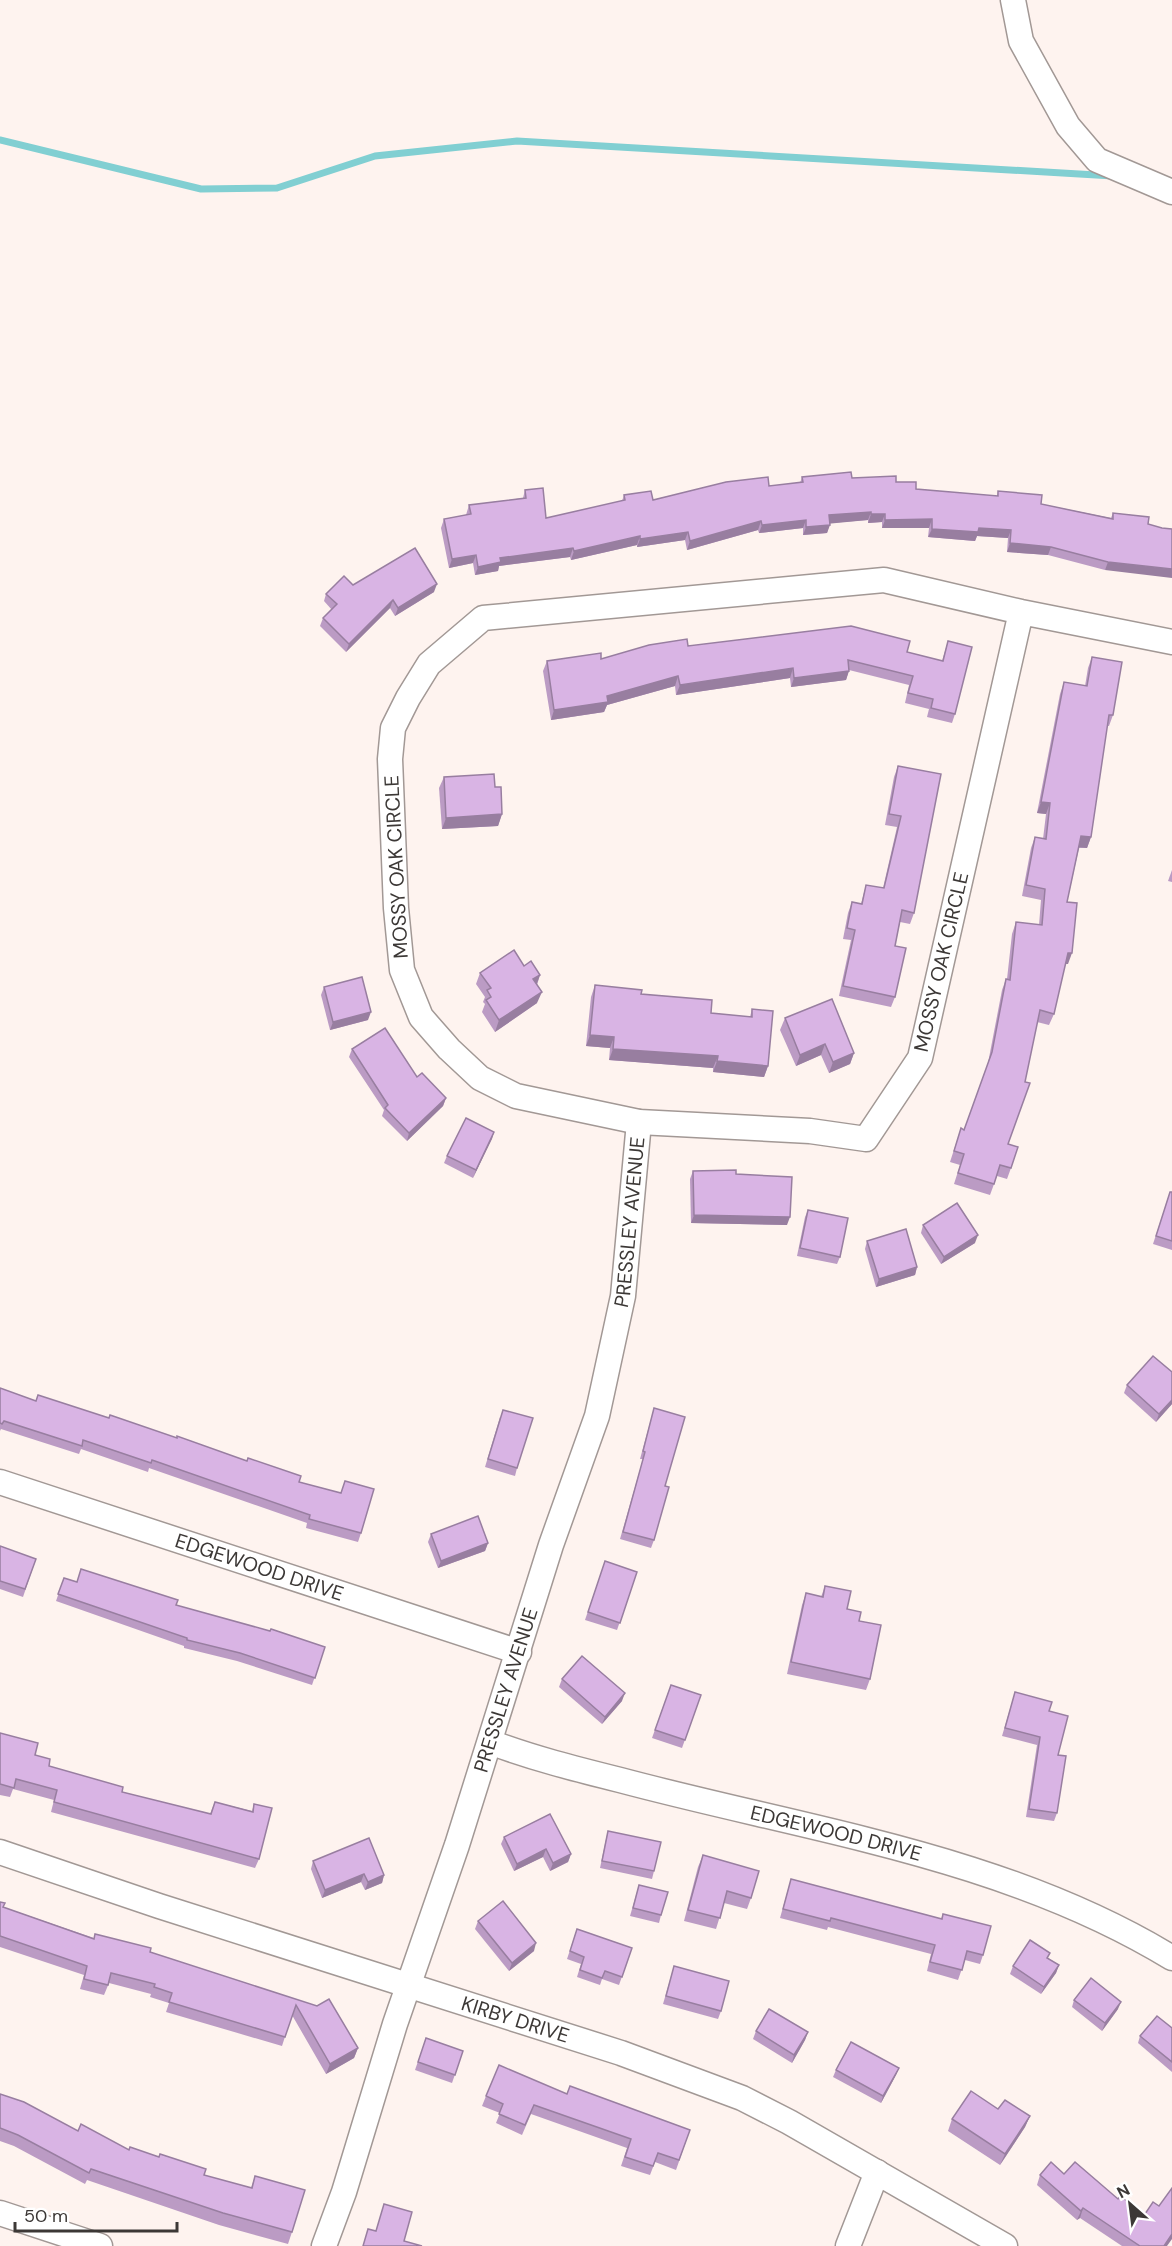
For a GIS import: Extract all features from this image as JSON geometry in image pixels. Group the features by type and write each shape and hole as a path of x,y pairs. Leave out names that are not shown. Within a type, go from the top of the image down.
{"street":[{"path":"1013,0 1021,41 1068,126 1097,160 1172,192"},
{"name":"MOSSY OAK CIRCLE","path":"1021,612 920,1058 866,1139 810,1131 639,1122 516,1096 480,1078 449,1049 422,1017 402,970 396,908 390,759 393,728 429,664 483,618 884,580 1021,612 1172,642"},
{"name":"PRESSLEY AVENUE","path":"324,2246 344,2192 408,1986 490,1742 551,1545 597,1416 623,1296 639,1122"},
{"name":"EDGEWOOD DRIVE","path":"0,1482 519,1652"},
{"name":"EDGEWOOD DRIVE","path":"490,1742 526,1755 678,1796 957,1864 1055,1898 1125,1930 1172,1958"},
{"name":"KIRBY DRIVE","path":"0,1852 408,1986 621,2053 742,2098 1005,2246"},
{"path":"849,2246 877,2172"},
{"path":"0,2213 100,2246"}],"building":[{"path":"851,472 852,478 896,476 896,482 916,482 916,489 998,496 998,491 1042,495 1041,504 1113,519 1113,513 1149,517 1148,524 1172,529 1172,569 1108,562 1051,547 1010,543 1011,530 979,528 978,532 932,529 932,519 885,520 885,514 871,514 871,512 829,515 830,525 806,527 806,520 762,525 761,521 690,541 688,532 640,539 640,536 574,551 573,548 500,558 501,562 478,567 476,555 452,559 444,519 471,514 469,505 526,498 525,490 543,488 546,518 625,500 624,495 651,491 653,500 726,482 768,477 769,486 803,482 802,477"},
{"path":"415,548 437,584 398,608 393,600 349,644 323,618 337,604 326,594 344,576 353,585"},
{"path":"851,626 910,641 907,652 943,661 948,641 972,647 955,714 931,708 933,699 908,693 913,676 848,660 849,671 794,678 793,668 680,685 678,676 607,696 608,702 554,710 547,661 601,653 601,659 649,645 687,639 688,646"},
{"path":"1092,657 1122,662 1113,715 1109,715 1091,837 1081,836 1067,902 1077,903 1072,953 1068,953 1054,1014 1040,1010 1025,1082 1030,1083 1008,1144 1018,1147 1011,1168 1000,1165 994,1184 958,1173 964,1154 954,1151 961,1128 964,1130 992,1052 1006,979 1010,980 1016,922 1042,925 1045,889 1026,885 1035,837 1046,839 1050,803 1041,802 1064,682 1087,686"},
{"path":"898,766 941,774 914,913 902,910 895,946 906,948 895,997 843,986 855,930 847,928 852,902 862,904 866,885 884,888 901,816 889,814"},
{"path":"494,774 495,787 501,787 502,814 446,818 444,777"},
{"path":"514,950 524,966 531,961 540,975 533,979 542,992 499,1020 486,1000 491,997 487,990 491,988 480,973"},
{"path":"362,977 371,1012 333,1022 324,987"},
{"path":"595,985 642,990 641,994 712,1000 711,1013 752,1017 752,1009 773,1011 768,1066 717,1061 718,1056 613,1049 614,1037 590,1035"},
{"path":"832,999 854,1053 833,1062 825,1044 800,1055 785,1018"},
{"path":"385,1028 417,1077 422,1073 446,1098 409,1133 385,1108 388,1105 352,1049"},
{"path":"466,1118 494,1132 476,1170 447,1156"},
{"path":"736,1170 736,1174 792,1177 790,1217 694,1215 693,1171"},
{"path":"1170,1192 1172,1192 1172,1241 1156,1236"},
{"path":"957,1203 978,1235 944,1257 923,1225"},
{"path":"808,1210 848,1218 840,1257 800,1248"},
{"path":"906,1229 917,1267 879,1279 867,1241"},
{"path":"1153,1356 1172,1372 1172,1400 1159,1414 1127,1385"},
{"path":"0,1388 36,1401 38,1395 109,1418 110,1415 247,1461 248,1458 301,1476 299,1482 341,1493 345,1481 374,1489 361,1533 309,1519 310,1515 152,1460 151,1463 83,1440 82,1446 4,1421 2,1424 0,1423"},
{"path":"654,1408 685,1417 665,1486 669,1487 654,1540 623,1532 645,1452 643,1451"},
{"path":"503,1410 533,1418 517,1468 488,1459"},
{"path":"478,1516 488,1543 441,1561 431,1534"},
{"path":"0,1546 36,1559 25,1589 0,1581"},
{"path":"605,1561 637,1572 620,1623 588,1612"},
{"path":"81,1569 178,1600 176,1605 270,1631 271,1629 325,1647 315,1678 240,1653 187,1640 187,1638 58,1594 64,1578 77,1582"},
{"path":"825,1586 851,1591 847,1609 861,1612 859,1621 881,1625 870,1679 791,1662 806,1593 823,1597"},
{"path":"582,1656 625,1693 605,1717 562,1679"},
{"path":"671,1685 701,1695 685,1740 655,1730"},
{"path":"1015,1692 1052,1702 1049,1711 1068,1716 1058,1755 1066,1756 1057,1813 1029,1809 1040,1737 1005,1728"},
{"path":"0,1733 38,1743 35,1755 50,1759 49,1766 123,1787 122,1792 211,1814 215,1802 253,1812 254,1804 272,1808 259,1859 54,1802 57,1790 16,1779 14,1788 0,1784"},
{"path":"550,1814 571,1854 553,1863 546,1849 517,1864 504,1837"},
{"path":"608,1831 661,1842 654,1871 602,1861"},
{"path":"369,1838 384,1875 368,1882 364,1874 325,1890 313,1861"},
{"path":"703,1855 759,1871 751,1898 727,1891 720,1918 688,1910"},
{"path":"791,1879 942,1919 943,1914 991,1926 983,1955 967,1951 962,1970 930,1962 935,1945 831,1918 830,1921 783,1909"},
{"path":"639,1885 668,1892 661,1915 633,1908"},
{"path":"503,1901 536,1943 512,1963 478,1921"},
{"path":"0,1902 5,1903 3,1907 94,1939 95,1934 151,1948 150,1952 317,2006 329,1999 358,2048 330,2064 296,2005 285,2037 169,2002 172,1993 154,1987 155,1984 111,1973 108,1985 84,1979 87,1966 0,1936"},
{"path":"577,1929 632,1948 622,1977 605,1971 602,1978 580,1970 584,1957 570,1951"},
{"path":"1030,1940 1050,1953 1047,1958 1059,1965 1044,1987 1013,1966"},
{"path":"674,1966 729,1981 721,2011 666,1996"},
{"path":"1091,1978 1121,2002 1105,2023 1074,2000"},
{"path":"769,2009 808,2032 794,2055 756,2031"},
{"path":"1157,2016 1172,2028 1172,2062 1140,2036"},
{"path":"426,2038 463,2051 455,2075 418,2062"},
{"path":"851,2042 899,2068 883,2096 836,2070"},
{"path":"499,2065 567,2094 570,2086 690,2130 679,2160 658,2153 653,2166 625,2157 631,2139 534,2105 525,2125 499,2114 503,2104 486,2096"},
{"path":"971,2091 998,2109 1005,2100 1030,2116 1005,2154 952,2119"},
{"path":"0,2094 24,2102 78,2131 81,2124 129,2150 130,2147 159,2157 160,2154 206,2169 204,2175 252,2188 255,2176 305,2190 292,2232 223,2213 91,2169 89,2173 18,2135 0,2128"},
{"path":"1051,2162 1064,2174 1075,2162 1118,2199 1120,2196 1145,2214 1153,2202 1159,2206 1172,2188 1172,2234 1164,2246 1140,2246 1083,2208 1081,2211 1040,2175"},
{"path":"384,2204 412,2212 404,2241 422,2246 363,2246 368,2229 376,2231"}],"waterway":[{"path":"0,140 201,189 277,188 375,156 517,141 1113,176"}]}
